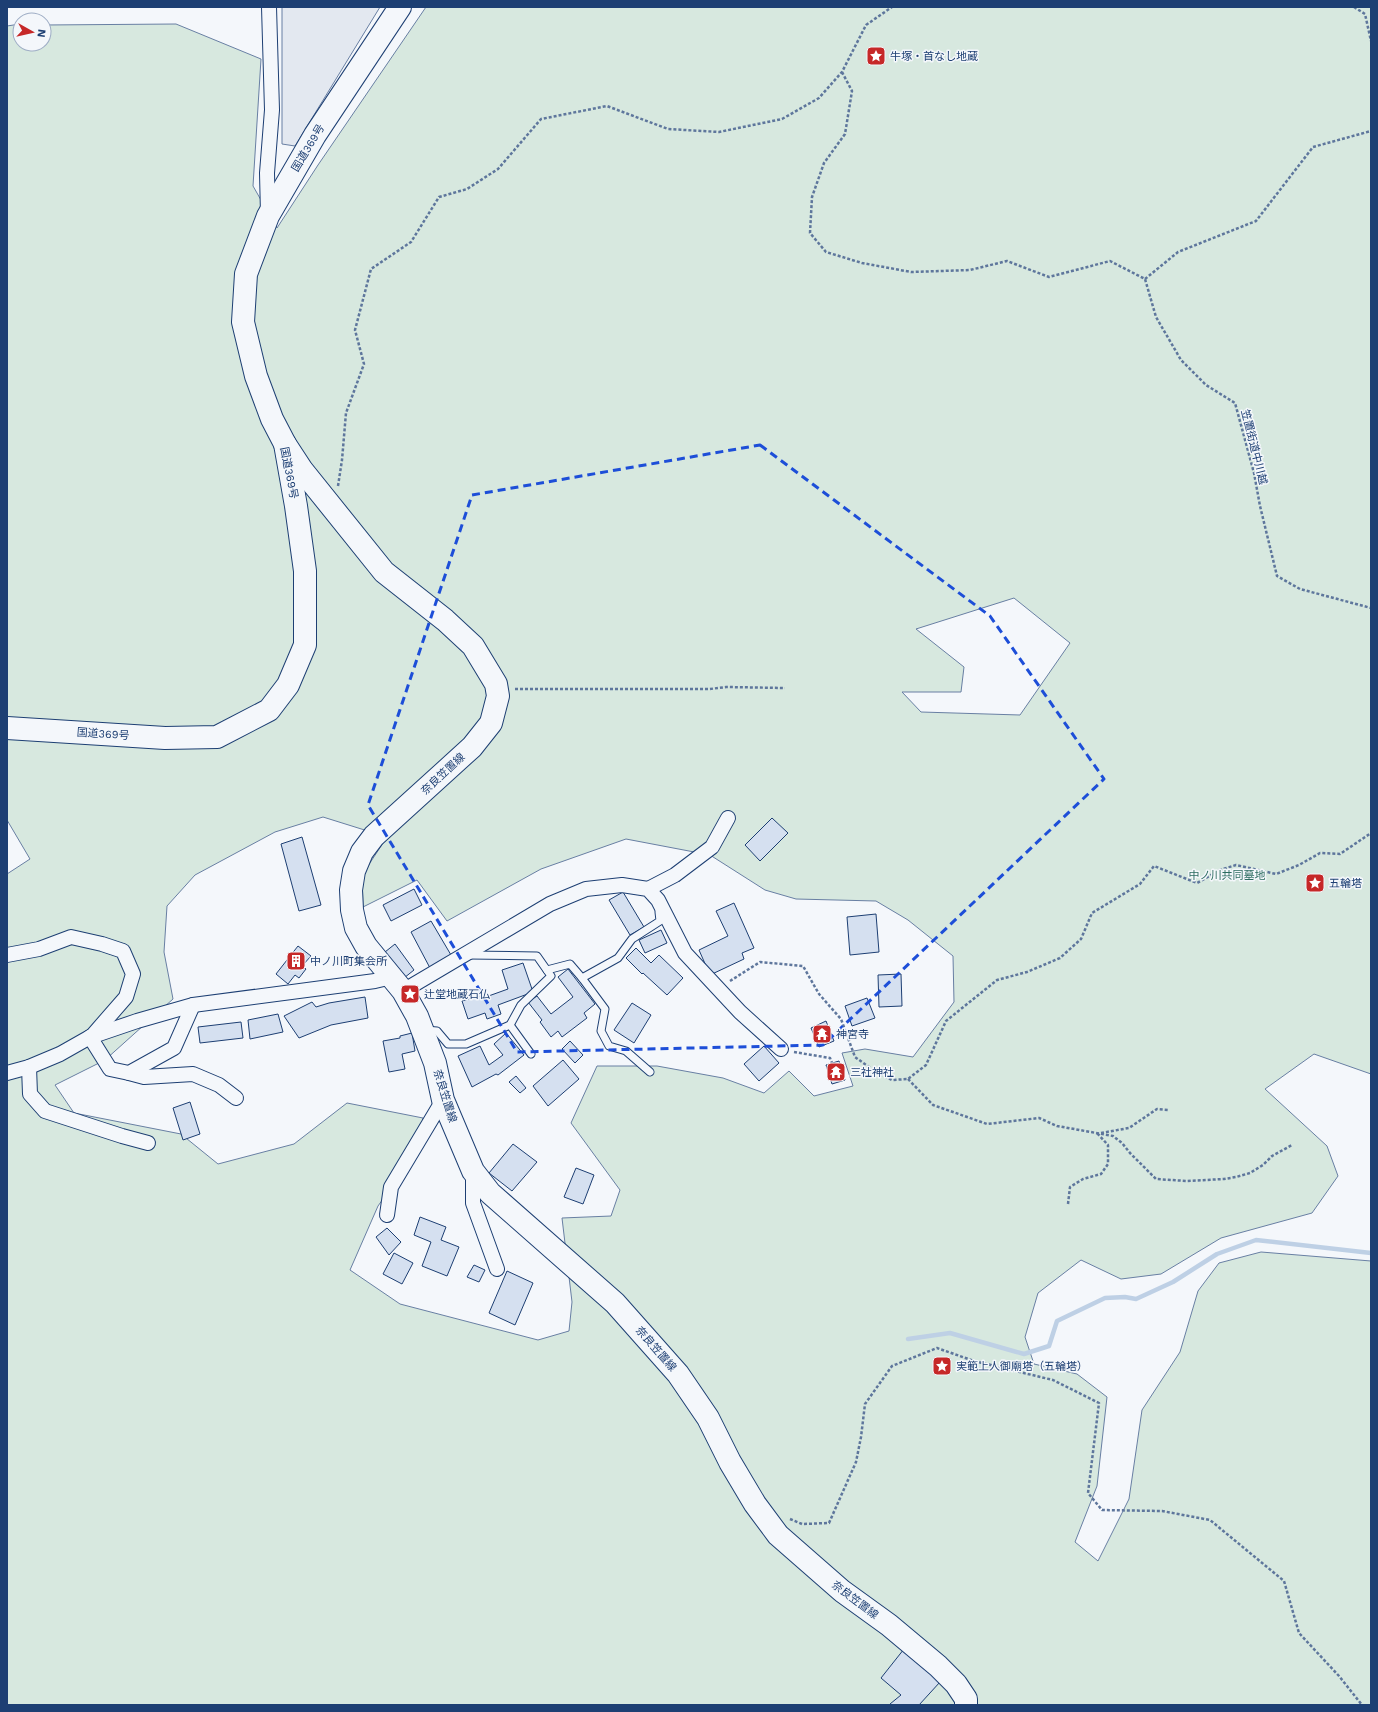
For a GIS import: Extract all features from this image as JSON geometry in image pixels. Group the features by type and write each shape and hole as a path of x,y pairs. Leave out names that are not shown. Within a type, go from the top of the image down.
{"main road":[{"name":"国道369号","path":"7,728 165,738 217,737 269,710 288,685 304,646 305,571 296,506 284,444 272,419 256,376 243,322 246,274 268,216 338,93 400,7"},
{"name":"奈良笠置線","path":"284,444 302,470 384,572 445,620 474,646 496,684 498,696 491,723 472,747 374,836 362,852 354,871 351,890 352,910 356,928 366,946 397,984 423,1030 434,1063 443,1100 473,1171 490,1193 615,1303 678,1374 708,1418 730,1462 755,1504 778,1535 842,1591 889,1625 938,1666 956,1684 966,1699 966,1705"}],"street":[{"path":"268,216 267,173 272,110 269,7"},
{"path":"7,1073 29,1067 60,1054 90,1037 137,1021 193,1006 375,981 397,984 464,955 550,904 586,888 622,885 648,889 675,875 712,847 728,818"},
{"path":"648,889 658,900 685,953 740,1012 781,1049"},
{"path":"7,956 40,949 71,937 102,944 123,951 133,974 126,997 90,1037"},
{"path":"129,1073 174,1048 193,1006"},
{"path":"90,1037 110,1069 144,1077 193,1074 219,1085 236,1098"},
{"path":"29,1067 30,1094 45,1111 122,1136 148,1142"},
{"path":"387,1215 391,1187 443,1100"},
{"path":"473,1171 473,1203 497,1269"}],"lane":[{"path":"582,978 618,958 632,940 660,921 658,900"},
{"path":"423,1030 437,1031 448,1044 466,1044 510,1025 521,1005 551,976 537,956 464,955"},
{"path":"547,970 570,964 605,1009 600,1031 609,1046 626,1051 650,1072"},
{"path":"510,1025 531,1054"}],"path":[{"path":"334,508 342,460 346,413 364,364 355,330 371,269 411,242 439,197 467,189 498,169 541,119 607,106 668,130 720,132 782,119 820,98 842,72 866,25 892,7"},
{"path":"1354,7 1364,14 1371,41"},
{"path":"842,72 852,91 845,134 824,163 812,196 810,233 826,252 862,263 911,272 970,270 1007,261 1049,277 1110,261 1145,279 1178,252 1256,221 1313,147 1371,131"},
{"name":"笠置街道中川越","path":"1145,279 1156,317 1181,360 1206,385 1235,403 1254,472 1260,506 1277,576 1300,589 1371,608"},
{"path":"496,684 514,689 710,689 726,687 785,688"},
{"path":"718,989 760,962 803,966 819,994 841,1019 856,1057 876,1072 892,1080 908,1079 926,1065 946,1020 997,980 1027,972 1060,958 1081,939 1092,913 1140,884 1154,866 1197,883 1220,870 1236,865 1252,867 1276,874 1299,865 1320,853 1340,854 1371,833"},
{"path":"781,1049 830,1058 832,1063"},
{"path":"908,1079 932,1105 987,1124 1039,1118 1057,1126 1113,1136 1122,1143 1156,1179 1187,1181 1224,1180 1250,1173 1272,1156 1292,1145"},
{"path":"1098,1133 1129,1128 1157,1109 1168,1110"},
{"path":"1068,1204 1070,1187 1083,1179 1101,1174 1108,1164 1108,1145 1098,1133"},
{"path":"789,1519 802,1524 829,1523 856,1462 861,1437 864,1404 892,1366 937,1348 974,1361 1053,1380 1099,1403 1088,1493 1102,1510 1162,1511 1210,1520 1284,1580 1299,1633 1339,1676 1362,1705"}],"highlighted area":[{"path":"760,445 990,616 1104,779 823,1045 517,1052 368,805 472,495"}],"green space":[{"name":"中ノ川共同墓地","path":"426,7 1371,7 1371,1074 1314,1054 1265,1089 1327,1146 1338,1176 1312,1213 1221,1238 1161,1274 1121,1279 1081,1260 1038,1293 1025,1337 1034,1364 1077,1374 1107,1397 1097,1486 1075,1542 1098,1561 1129,1499 1142,1410 1180,1352 1198,1291 1219,1263 1261,1252 1371,1261 1371,1705 7,1705 7,874 30,859 7,820 7,26 12,25 12,52 52,52 52,25 176,24 261,59 253,186 277,228 318,165","holes":["1014,598 1070,643 1020,715 921,712 902,692 961,692 964,667 916,629","323,817 387,837 362,875 363,907 417,880 447,921 541,869 626,839 710,855 765,890 796,899 876,901 908,920 953,956 954,1002 913,1057 865,1049 842,1053 853,1086 814,1096 789,1071 764,1093 723,1078 657,1066 597,1066 571,1123 620,1190 611,1216 562,1218 572,1302 569,1331 538,1340 400,1304 350,1270 378,1206 417,1151 423,1118 347,1103 294,1144 218,1164 181,1134 74,1113 55,1085 105,1060 173,999 164,952 167,906 195,875 275,832"]}],"shaded area":[{"path":"282,7 380,7 295,146 282,144"}],"building":[{"path":"772,818 788,833 760,861 745,845"},
{"path":"302,837 321,905 299,911 281,844"},
{"path":"414,889 422,905 391,921 383,905"},
{"path":"623,892 644,927 630,935 609,900"},
{"path":"734,903 754,948 742,953 744,959 710,975 699,950 728,936 716,911"},
{"path":"876,914 879,952 850,955 847,917"},
{"path":"431,921 451,955 430,968 411,932"},
{"path":"661,930 667,943 645,953 639,940"},
{"path":"395,944 414,970 404,978 385,952"},
{"name":"中ノ川町集会所","path":"298,946 311,956 302,966 306,969 299,978 295,975 288,984 276,974"},
{"path":"636,948 651,963 659,955 683,978 667,995 626,958"},
{"path":"523,963 533,992 498,1005 501,1014 487,1019 485,1013 468,1019 462,1001 482,995 483,998 508,989 502,970"},
{"path":"568,969 595,1004 584,1013 587,1018 562,1037 558,1031 551,1037 540,1022 542,1020 528,1002 537,996 551,1014 573,997 558,977"},
{"path":"901,974 902,1006 879,1007 878,975"},
{"path":"365,997 368,1018 331,1025 299,1038 284,1016 312,1002 316,1007 329,1003"},
{"path":"867,998 875,1018 852,1026 845,1006"},
{"path":"632,1003 651,1015 634,1043 614,1030"},
{"path":"278,1014 283,1032 250,1039 248,1020"},
{"name":"神宮寺","path":"826,1021 834,1041 819,1047 811,1028"},
{"path":"241,1022 243,1038 200,1043 198,1027"},
{"path":"412,1033 415,1051 402,1054 405,1069 389,1072 383,1041 400,1038 400,1036"},
{"path":"506,1033 524,1055 498,1075 496,1074 472,1087 458,1056 480,1046 489,1065 503,1055 494,1044"},
{"path":"570,1041 583,1055 575,1063 562,1049"},
{"path":"764,1046 779,1063 759,1081 744,1064"},
{"path":"563,1060 579,1079 548,1106 533,1086"},
{"name":"三社神社","path":"839,1061 845,1080 832,1084 826,1065"},
{"path":"516,1076 526,1088 520,1093 509,1082"},
{"path":"190,1102 200,1134 183,1140 173,1108"},
{"path":"513,1144 537,1162 512,1191 489,1173"},
{"path":"576,1168 594,1175 583,1204 564,1197"},
{"path":"420,1217 446,1227 441,1240 459,1247 447,1276 422,1266 431,1242 414,1235"},
{"path":"387,1228 401,1242 389,1255 376,1237"},
{"path":"394,1253 413,1263 402,1284 383,1274"},
{"path":"474,1265 485,1270 479,1282 467,1277"},
{"path":"507,1271 533,1283 515,1325 489,1313"},
{"path":"904,1649 940,1682 919,1705 891,1705 890,1704 901,1695 881,1678"}],"waterway":[{"path":"908,1339 950,1333 1024,1354 1049,1346 1057,1321 1105,1298 1125,1297 1136,1299 1173,1282 1217,1254 1256,1240 1371,1253"}],"place":[{"name":"牛塚・首なし地蔵","path":"876,56"},
{"name":"五輪塔","path":"1315,883"},
{"name":"中ノ川町集会所","path":"296,961"},
{"name":"辻堂地蔵石仏","path":"410,994"},
{"name":"神宮寺","path":"822,1034"},
{"name":"三社神社","path":"836,1072"},
{"name":"実範上人御廟塔（五輪塔）","path":"942,1366"}]}
